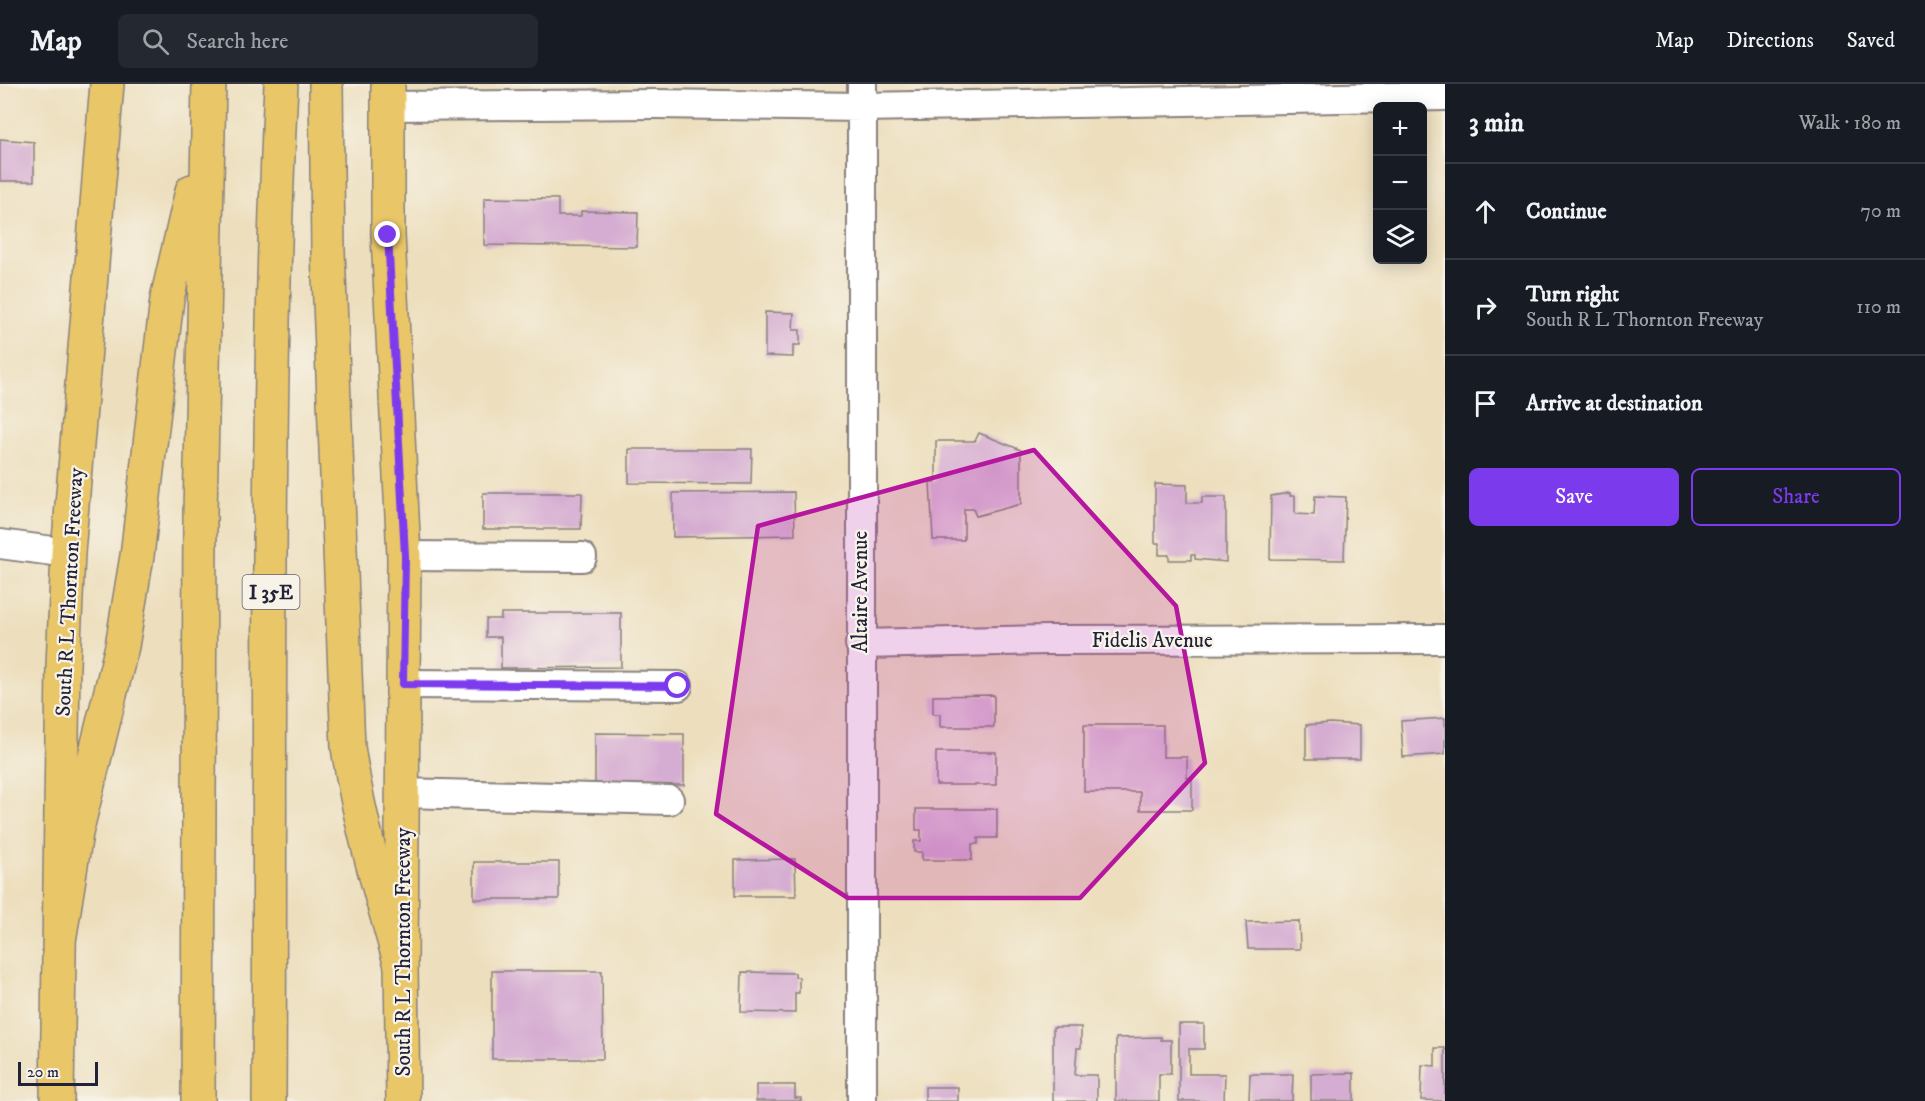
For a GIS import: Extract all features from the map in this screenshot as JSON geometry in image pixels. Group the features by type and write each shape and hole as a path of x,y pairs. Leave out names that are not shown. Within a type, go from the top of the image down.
{"main road":[{"name":"South R L Thornton Freeway","path":"57,1101 63,665 68,553 107,84"},
{"path":"198,1101 200,514 209,84"},
{"name":"I 35E","path":"269,1101 271,524 276,184 281,84"},
{"path":"326,84 328,251 348,747 356,796 369,851 401,965"},
{"name":"South R L Thornton Freeway","path":"388,95 388,235 405,556 401,965 403,1101"},
{"path":"60,935 76,833 122,646 137,555 167,299 207,122"}],"street":[{"path":"388,95 656,104 862,95 1445,96"},
{"name":"Altaire Avenue","path":"862,95 860,644 862,1101"},
{"path":"0,544 68,553"},
{"path":"405,556 582,557"},
{"name":"Fidelis Avenue","path":"860,644 1048,640 1445,639"},
{"path":"403,684 678,686"},
{"path":"403,793 669,800"}],"highlighted area":[{"path":"1034,450 1176,606 1205,763 1080,898 848,898 716,814 758,526"}],"building":[{"path":"0,139 34,142 34,181 0,181"},
{"path":"484,198 558,199 558,216 581,216 581,211 638,212 637,247 484,245"},
{"path":"765,312 794,313 793,330 800,330 800,345 793,345 793,357 765,356"},
{"path":"979,433 1021,450 1021,504 976,516 973,509 964,509 964,540 933,540 930,482 936,482 936,441 975,441"},
{"path":"629,449 752,449 751,484 629,483"},
{"path":"1155,484 1187,485 1187,503 1202,503 1202,497 1226,497 1226,562 1195,559 1195,555 1191,555 1191,560 1169,560 1169,555 1159,555 1159,543 1155,543"},
{"path":"794,492 795,535 673,537 673,493"},
{"path":"483,493 582,493 581,529 483,529"},
{"path":"1290,493 1290,496 1295,496 1295,514 1314,515 1315,496 1346,497 1344,560 1270,559 1271,496"},
{"path":"501,613 621,613 621,667 501,668 501,637 486,637 486,619 501,619"},
{"path":"994,695 994,727 940,727 940,714 933,714 933,696"},
{"path":"1445,718 1445,754 1403,757 1401,721"},
{"path":"1330,723 1360,725 1360,759 1306,759 1306,725"},
{"path":"1084,725 1163,725 1163,757 1187,757 1187,778 1192,778 1192,810 1140,810 1140,792 1084,792"},
{"path":"595,733 684,734 684,785 595,784"},
{"path":"936,752 996,752 996,785 936,785"},
{"path":"916,809 997,809 997,838 978,838 978,844 972,844 972,860 922,860 922,852 914,852 914,841 921,841 921,830 916,830"},
{"path":"795,859 796,896 735,896 735,860"},
{"path":"474,862 559,862 559,899 474,899"},
{"path":"1299,921 1300,949 1248,949 1246,922"},
{"path":"492,971 602,971 603,1059 492,1059"},
{"path":"742,972 795,973 795,977 799,977 799,993 795,993 795,1013 741,1012"},
{"path":"1179,1024 1204,1024 1204,1049 1189,1049 1189,1074 1225,1074 1224,1101 1179,1101"},
{"path":"1053,1027 1081,1027 1081,1048 1077,1048 1075,1075 1097,1075 1097,1101 1053,1101"},
{"path":"1161,1037 1161,1040 1171,1040 1171,1074 1159,1074 1159,1101 1116,1101 1116,1038"},
{"path":"1435,1048 1445,1048 1445,1101 1421,1100 1422,1065 1435,1066"},
{"path":"1354,1073 1354,1101 1311,1101 1311,1074"},
{"path":"1250,1074 1293,1074 1292,1101 1249,1101"},
{"path":"756,1085 795,1085 795,1098 801,1098 801,1101 756,1101"},
{"path":"925,1087 958,1087 958,1101 925,1101"}],"route":[{"path":"388,235 405,556 403,684 678,686"}]}
